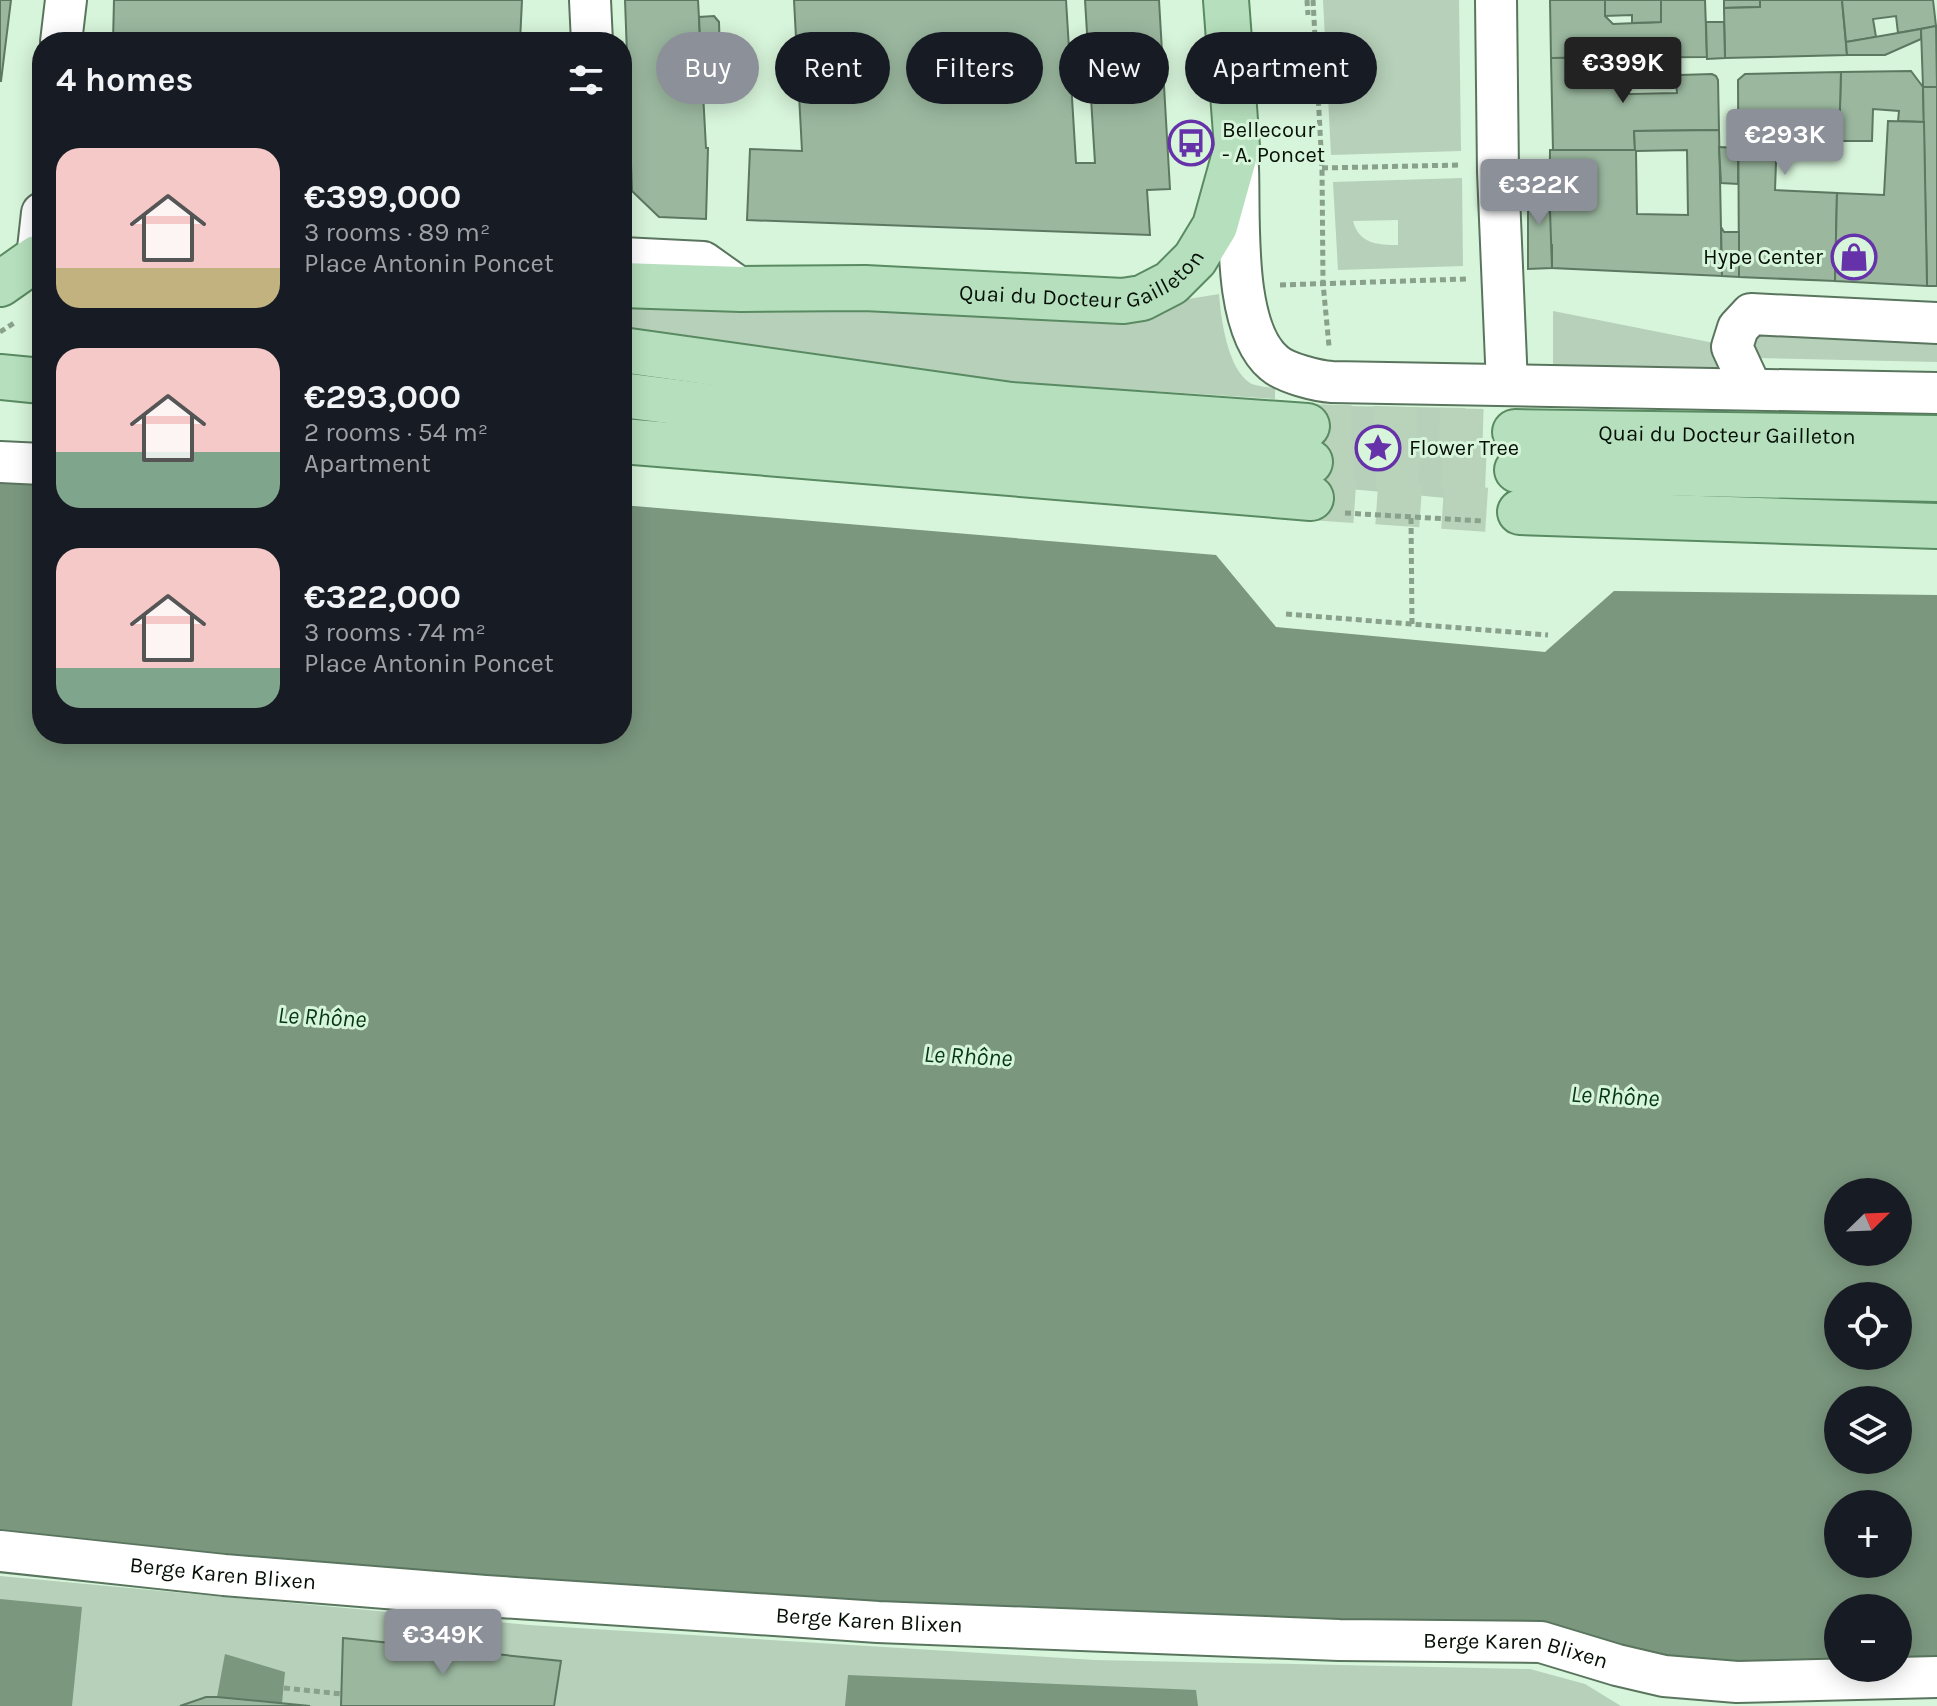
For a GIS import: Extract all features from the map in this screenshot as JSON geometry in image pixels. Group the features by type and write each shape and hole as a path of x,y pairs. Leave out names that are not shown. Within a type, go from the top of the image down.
{"main road":[{"name":"Quai du Docteur Gailleton","path":"632,285 741,289 865,288 1123,301 1142,298 1171,283 1195,259 1215,226 1237,147 1226,0"},
{"path":"0,284 26,258"},
{"path":"632,351 1011,405 1317,475"},
{"path":"0,377 32,379"},
{"path":"632,396 1012,445 1317,475"},
{"name":"Quai du Docteur Gailleton","path":"1509,480 1937,438"},
{"path":"632,441 1317,475"},
{"name":"Quai du Docteur Gailleton","path":"1509,480 1937,479"},
{"path":"1509,480 1937,526"}],"street":[{"path":"62,32 66,0"},
{"path":"590,0 592,32"},
{"path":"1496,0 1498,172 1507,385"},
{"path":"1237,147 1246,316 1255,340 1275,365 1304,376 1332,382 1937,393"},
{"path":"632,258 703,262 741,289"},
{"path":"1751,388 1732,347 1738,328 1751,314 1937,323"},
{"path":"0,462 32,464"},
{"name":"Berge Karen Blixen","path":"0,1551 224,1575 470,1595 863,1621 1339,1640 1541,1642 1664,1676 1737,1682 1937,1677"}],"path":[{"path":"1307,0 1308,15"},
{"path":"1313,0 1322,168 1323,283 1330,360"},
{"path":"1322,168 1473,164"},
{"path":"1278,285 1475,279"},
{"path":"1317,475 1411,518 1484,521 1509,480"},
{"path":"1411,518 1412,624"},
{"path":"1286,614 1548,635"},
{"path":"284,1688 342,1694"}],"shaded area":[{"path":"1323,0 1459,0 1461,151 1331,155 1328,104 1377,104 1377,32 1325,32"},
{"path":"1462,178 1463,266 1338,270 1333,182","holes":["1398,220 1398,245 1370,242 1360,234 1353,221"]},
{"path":"1219,294 1227,342 1236,366 1250,383 1275,388 1275,399 950,378 632,330 632,304 1125,320 1170,302"},
{"path":"1553,311 1714,343 1722,369 1553,366"},
{"path":"1748,331 1937,334 1937,362 1759,358 1754,356"},
{"path":"1346,406 1465,408 1467,500 1350,489"},
{"path":"0,1576 529,1625 1095,1660 1530,1669 1585,1684 1621,1706 0,1706"}],"water":[{"name":"Le Rhône","path":"0,478 32,480 32,744 632,744 632,506 1216,555 1276,627 1545,652 1614,591 1937,595 1937,1659 1912,1660 1912,1594 1824,1594 1824,1662 1656,1661 1267,1621 715,1596 0,1538"},
{"path":"0,1599 82,1607 72,1706 0,1706"},
{"path":"225,1654 285,1672 282,1703 217,1697"},
{"path":"848,1675 1196,1690 1198,1706 845,1706"}],"building":[{"path":"0,0 11,0 1,81 0,81"},
{"path":"114,0 522,0 520,32 113,32"},
{"path":"625,0 698,0 700,32 656,32 656,104 704,104 708,148 706,219 659,217 632,191 632,32 626,32"},
{"path":"794,0 1066,0 1068,32 1059,32 1059,104 1072,104 1076,163 1095,163 1091,104 1165,104 1170,189 1147,190 1150,235 747,220 750,149 802,151 800,104 890,104 890,32 796,32"},
{"path":"1085,0 1159,0 1161,32 1087,32"},
{"path":"1550,0 1605,0 1605,16 1613,24 1661,22 1661,0 1705,0 1707,57 1551,58"},
{"path":"1605,0 1661,0 1661,22 1632,23 1632,15 1605,16"},
{"path":"1724,0 1760,0 1760,7 1724,8"},
{"path":"1760,0 1842,0 1847,55 1725,58 1724,8 1760,7"},
{"path":"1842,0 1933,0 1936,26 1898,33 1896,16 1873,19 1876,37 1846,42"},
{"path":"714,16 719,22 719,32 700,32 699,17"},
{"path":"1706,22 1724,22 1725,58 1707,59"},
{"path":"1936,26 1937,87 1923,87 1921,29"},
{"path":"1921,29 1921,39 1885,55 1847,55 1846,42"},
{"path":"1628,57 1629,94 1677,93 1676,81 1680,75 1716,76 1719,130 1634,131 1635,150 1553,150 1551,58"},
{"path":"1911,71 1923,87 1924,122 1898,121 1899,111 1873,109 1872,141 1839,141 1841,72"},
{"path":"1841,72 1839,139 1777,136 1775,190 1837,193 1835,281 1739,277 1738,80 1745,74"},
{"path":"1923,87 1937,87 1937,286 1927,286"},
{"path":"1888,121 1924,122 1927,286 1835,281 1837,193 1884,195"},
{"path":"1719,130 1722,276 1552,268 1552,245 1549,245 1550,150 1635,150 1634,131","holes":["1687,150 1688,215 1637,214 1636,151"]},
{"path":"1719,147 1738,148 1738,184 1721,183"},
{"path":"1528,183 1549,183 1552,268 1528,269"},
{"path":"1721,227 1724,232 1739,232 1739,277 1722,276"},
{"path":"343,1638 561,1661 554,1706 341,1706"},
{"path":"206,1697 217,1697 310,1706 180,1706"}],"tunnel":[{"path":"1307,426 1515,432"},
{"path":"1310,462 1517,470"},
{"path":"1311,498 1520,512"}],"place":[{"name":"Bellecour - A. Poncet","path":"1191,143"},
{"name":"Hype Center","path":"1854,257"},
{"name":"Flower Tree","path":"1378,448"}]}
